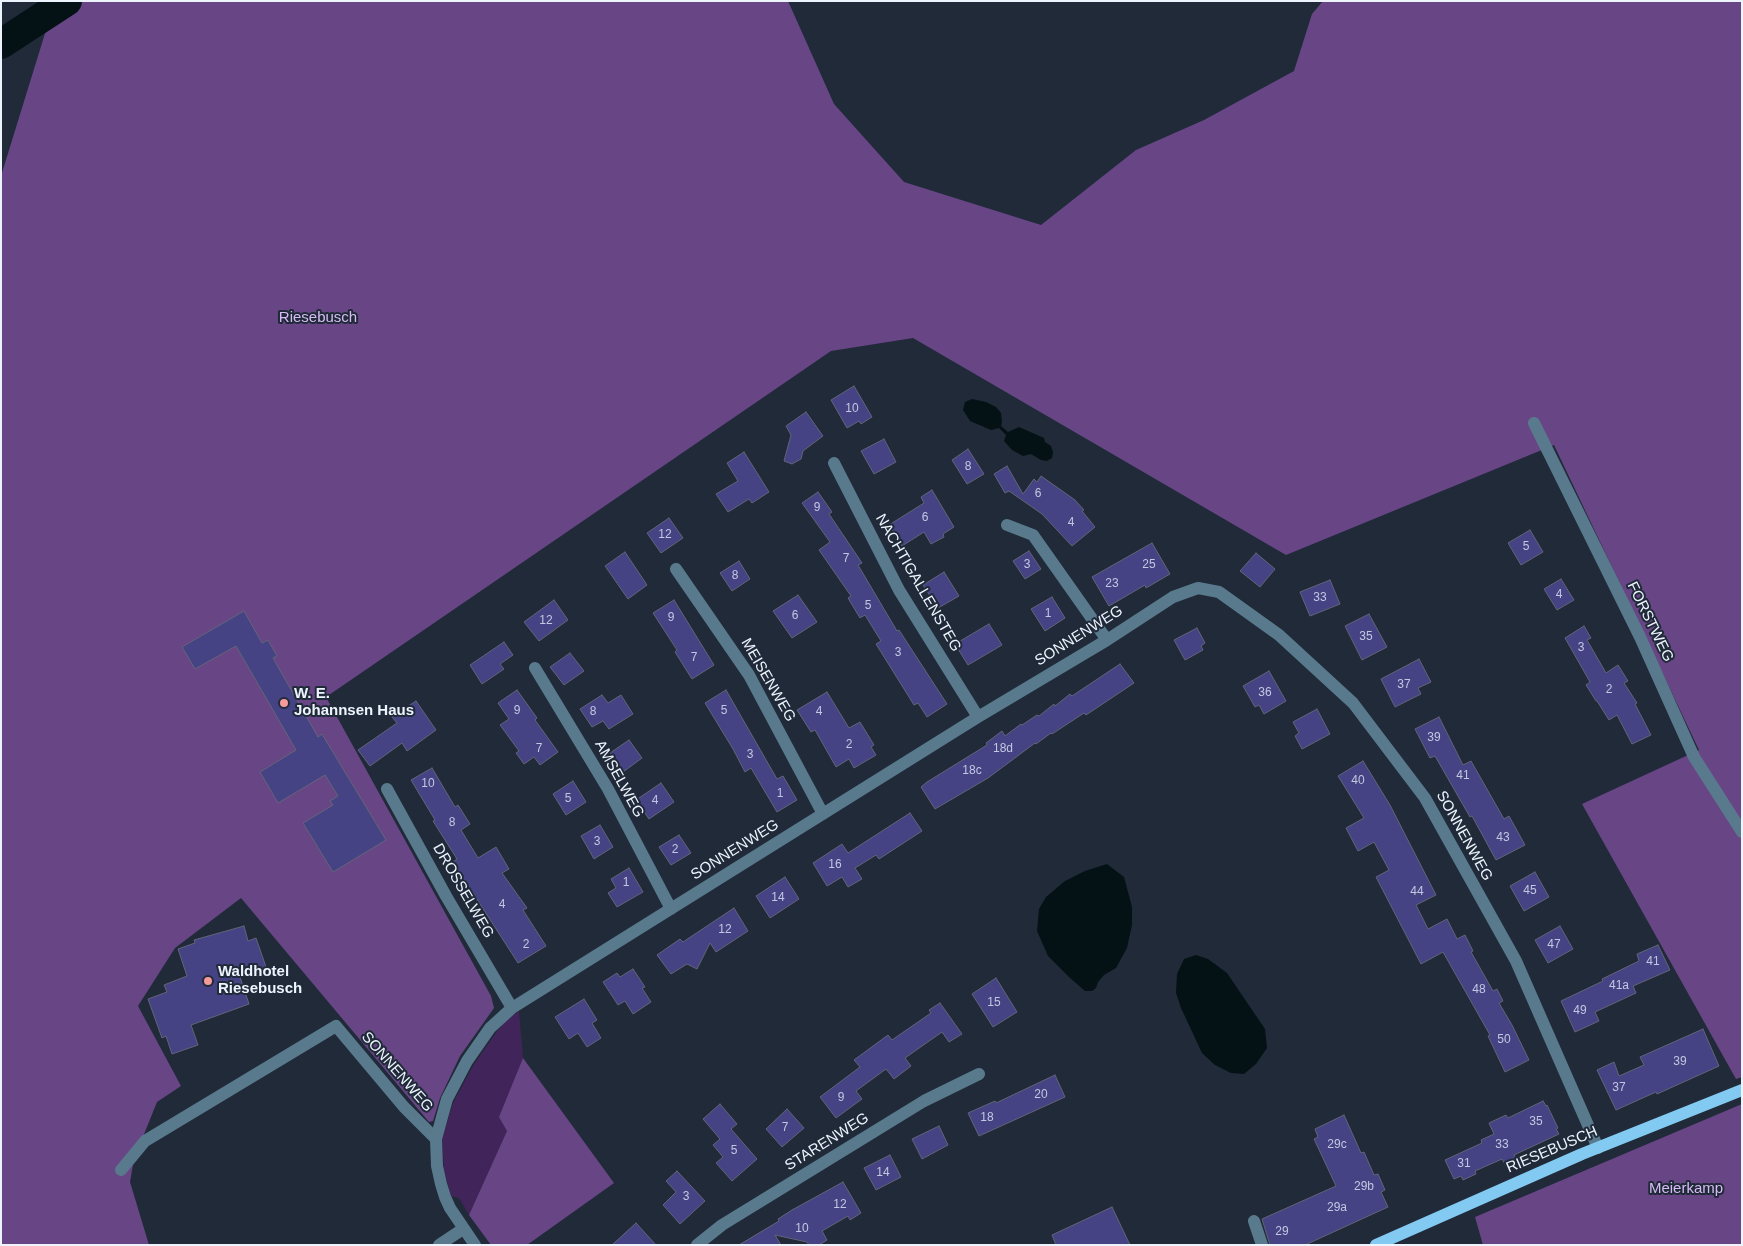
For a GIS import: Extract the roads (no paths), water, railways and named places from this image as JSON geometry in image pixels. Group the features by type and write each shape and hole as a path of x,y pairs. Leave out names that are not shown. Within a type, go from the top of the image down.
{"main road":[{"name":"RIESEBUSCH","path":"1376,1245 1598,1148 1742,1090"}],"street":[{"name":"FORSTWEG","path":"1534,423 1640,637 1694,757 1742,832"},
{"name":"NACHTIGALLENSTEG","path":"834,462 900,590 978,717"},
{"path":"1007,525 1033,535 1107,640"},
{"name":"MEISENWEG","path":"676,569 749,675 823,814"},
{"name":"SONNENWEG","path":"475,1245 450,1208 441,1184 437,1166 436,1139 447,1099 467,1061 490,1028 512,1008 978,717 1107,640 1173,597 1198,588 1218,592 1279,635 1353,703 1425,798 1520,970 1598,1148"},
{"name":"AMSELWEG","path":"535,668 608,789 671,909"},
{"name":"DROSSELWEG","path":"387,789 446,896 512,1008"},
{"name":"SONNENWEG","path":"121,1170 145,1140 336,1026 404,1107 436,1139"},
{"name":"STARENWEG","path":"697,1245 722,1225 924,1101 979,1074"},
{"path":"1254,1221 1262,1245"},
{"path":"439,1245 463,1229"}],"waterway":[{"path":"1,44 67,1"}],"place":[{"name":"W. E. Johannsen Haus","path":"284,703"},
{"name":"Waldhotel Riesebusch","path":"208,981"}],"park label":[{"name":"Riesebusch","path":"318,318"},
{"name":"Meierkamp","path":"1686,1189"}]}
